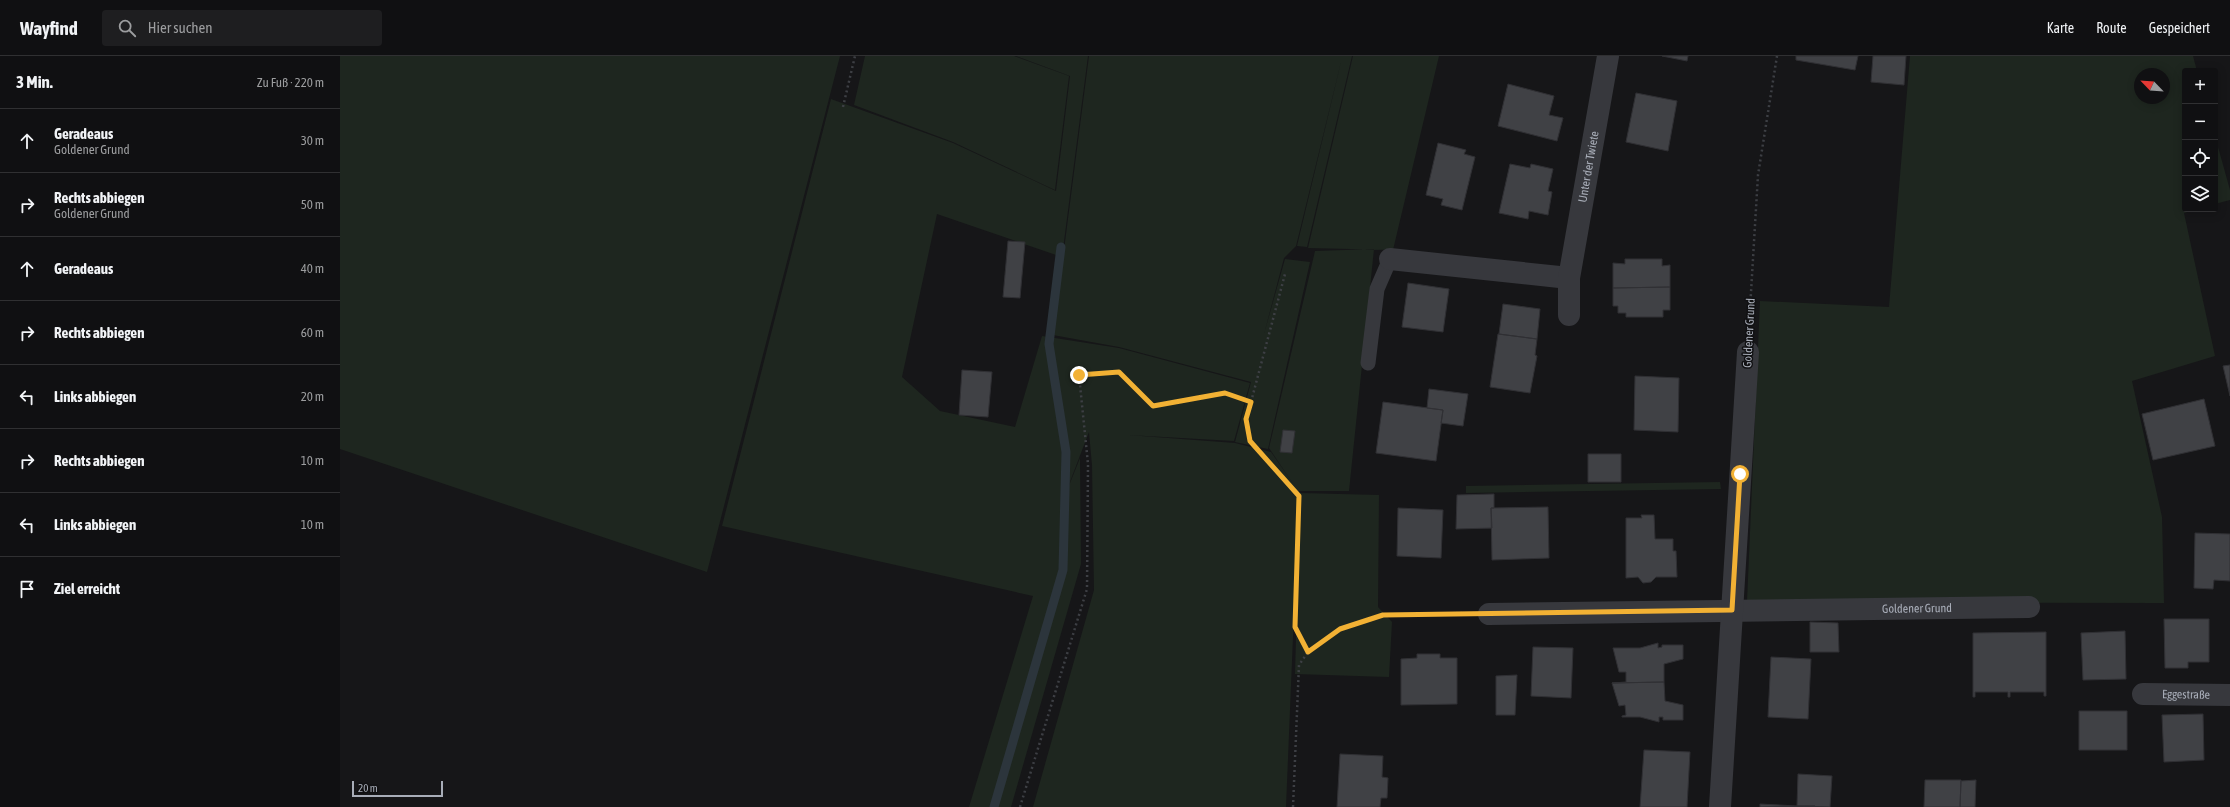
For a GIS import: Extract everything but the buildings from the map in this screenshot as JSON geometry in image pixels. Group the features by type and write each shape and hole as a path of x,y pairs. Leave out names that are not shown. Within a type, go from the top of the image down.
{"street":[{"name":"Unter der Twiete","path":"1569,315 1569,278 1608,56"},
{"path":"1390,259 1569,278"},
{"name":"Goldener Grund","path":"1720,807 1748,352"},
{"name":"Goldener Grund","path":"1489,614 1732,610 2029,608"},
{"name":"Eggestraße","path":"2143,694 2230,695"}],"lane":[{"path":"1368,363 1377,289 1390,259"}],"path":[{"path":"844,107 855,56"},
{"name":"Goldener Grund","path":"1748,352 1758,175 1777,56"},
{"path":"1285,274 1246,419 1250,441 1299,496 1295,627 1308,652"},
{"path":"1020,807 1087,589 1088,464 1079,375 1119,372 1153,406 1225,393 1251,402"},
{"path":"1293,807 1299,665 1308,652 1340,629 1383,615 1489,614"}],"shaded area":[{"path":"340,56 840,56 707,572 340,449"},
{"path":"865,56 1014,56 1069,76 1055,190 953,142 854,105"},
{"path":"1016,56 1088,56 1062,257 937,214 902,377 940,411 1015,427 1042,336 1119,348 1250,383 1234,441 1128,435 1235,443 1271,452 1294,485 1269,448 1315,251 1374,249 1349,491 1299,491 1286,807 1033,807 1094,590 1092,465 1089,432 1060,508 1080,458 1081,564 1011,807 969,807 1033,596 722,526 831,99 953,143 1056,191 1070,76"},
{"path":"1089,56 1352,56 1307,247 1297,246 1342,58 1296,246 1284,258 1264,334 1285,259 1310,262 1268,449 1235,442 1251,382 1119,347 1053,335"},
{"path":"1353,56 1439,56 1393,250 1308,248"},
{"path":"1910,56 2193,56 2196,68 2182,68 2182,212 2187,212 2184,213 2215,356 2132,381 2162,517 2164,603 1747,602 1760,301 1889,307"},
{"path":"2218,147 2230,190 2230,200 2218,203"},
{"path":"1720,482 1721,489 1466,493 1466,486"},
{"path":"1300,493 1379,495 1378,607 1392,622 1389,677 1295,674"}],"waterway":[{"path":"994,807 1063,570 1066,452 1049,344 1061,247"}],"route":[{"path":"1079,375 1119,372 1153,406 1225,393 1251,402 1246,419 1250,441 1299,496 1295,627 1308,652 1340,629 1383,615 1732,610 1740,474"}]}
